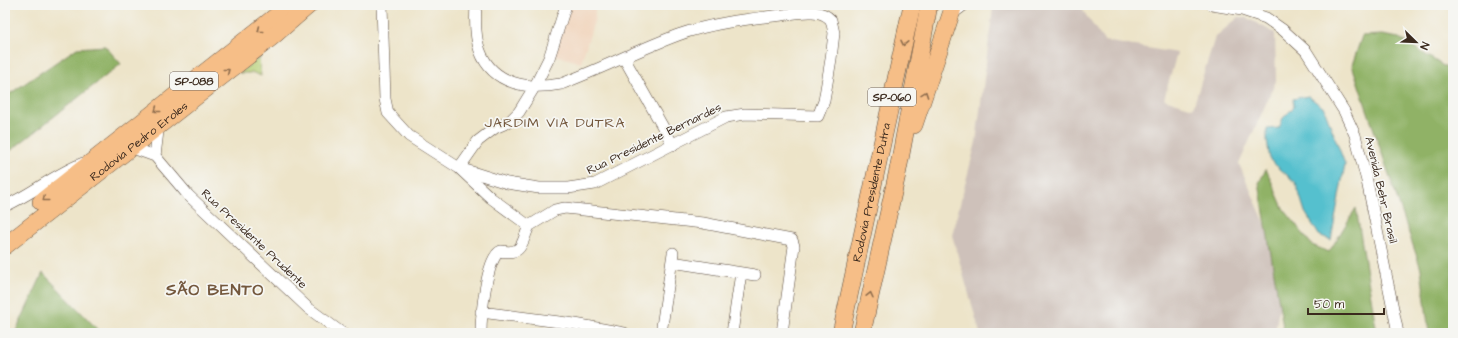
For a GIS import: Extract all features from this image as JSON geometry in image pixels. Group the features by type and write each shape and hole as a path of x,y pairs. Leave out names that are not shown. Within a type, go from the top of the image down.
{"highway":[{"name":"Rodovia Pedro Eroles","path":"5,231 290,5"},
{"name":"Rodovia Pedro Eroles","path":"5,246 159,123 272,37 309,5"},
{"name":"Rodovia Presidente Dutra","path":"841,333 912,5"},
{"name":"Rodovia Presidente Dutra","path":"862,333 898,170 928,5"},
{"path":"898,170 956,8"}],"street":[{"path":"382,5 384,99 388,113 409,136 459,168 491,198 529,226"},
{"path":"476,5 477,37 480,51 486,62 507,82 519,85 535,86 560,84 624,58 673,145"},
{"path":"459,168 478,141 495,128 514,118 535,86 549,58 566,5"},
{"name":"Avenida Behr Brasil","path":"1212,5 1242,10 1266,18 1283,30 1306,51 1344,111 1355,135 1367,181 1398,333"},
{"name":"Rua Presidente Bernardes","path":"459,168 507,183 539,188 568,188 595,184 726,117 745,114 815,116 821,114 834,33 832,20 823,14 809,12 747,19 703,27 678,35 624,58"},
{"path":"155,156 159,123"},
{"name":"Rua Presidente Prudente","path":"130,147 155,156 188,195 308,308 342,333"},
{"path":"5,206 22,199 66,170 97,157"},
{"path":"481,333 481,312 490,270 496,254 501,251 513,253 517,251 529,226 555,210 565,208 703,223 792,240 794,246 782,333"},
{"path":"661,333 672,258 755,275"},
{"path":"732,333 741,273"},
{"path":"481,312 575,324 624,333"}],"shaded area":[{"path":"570,5 597,5 595,6 595,18 581,63 555,55"},
{"path":"996,5 1079,5 1104,41 1177,53 1164,99 1193,108 1215,37 1239,17 1247,18 1275,33 1276,81 1239,164 1264,221 1282,290 1275,333 980,333 952,235 976,142 993,8"}],"green space":[{"path":"1382,35 1399,38 1453,72 1453,333 1429,333 1421,269 1352,65 1362,36"},
{"path":"105,46 121,64 5,155 5,97 77,48"},
{"path":"261,56 259,60 261,76 254,73 239,73"},
{"path":"1266,169 1283,208 1312,245 1329,252 1356,208 1377,333 1284,333 1259,183"},
{"path":"43,273 101,333 15,333"}],"water":[{"path":"1308,96 1324,108 1345,164 1331,240 1319,235 1305,212 1296,183 1270,160 1267,129 1279,128 1283,118 1294,107 1293,99"}],"district":[{"name":"JARDIM VIA DUTRA","path":"555,123"},
{"name":"SÃO BENTO","path":"215,290"}]}
